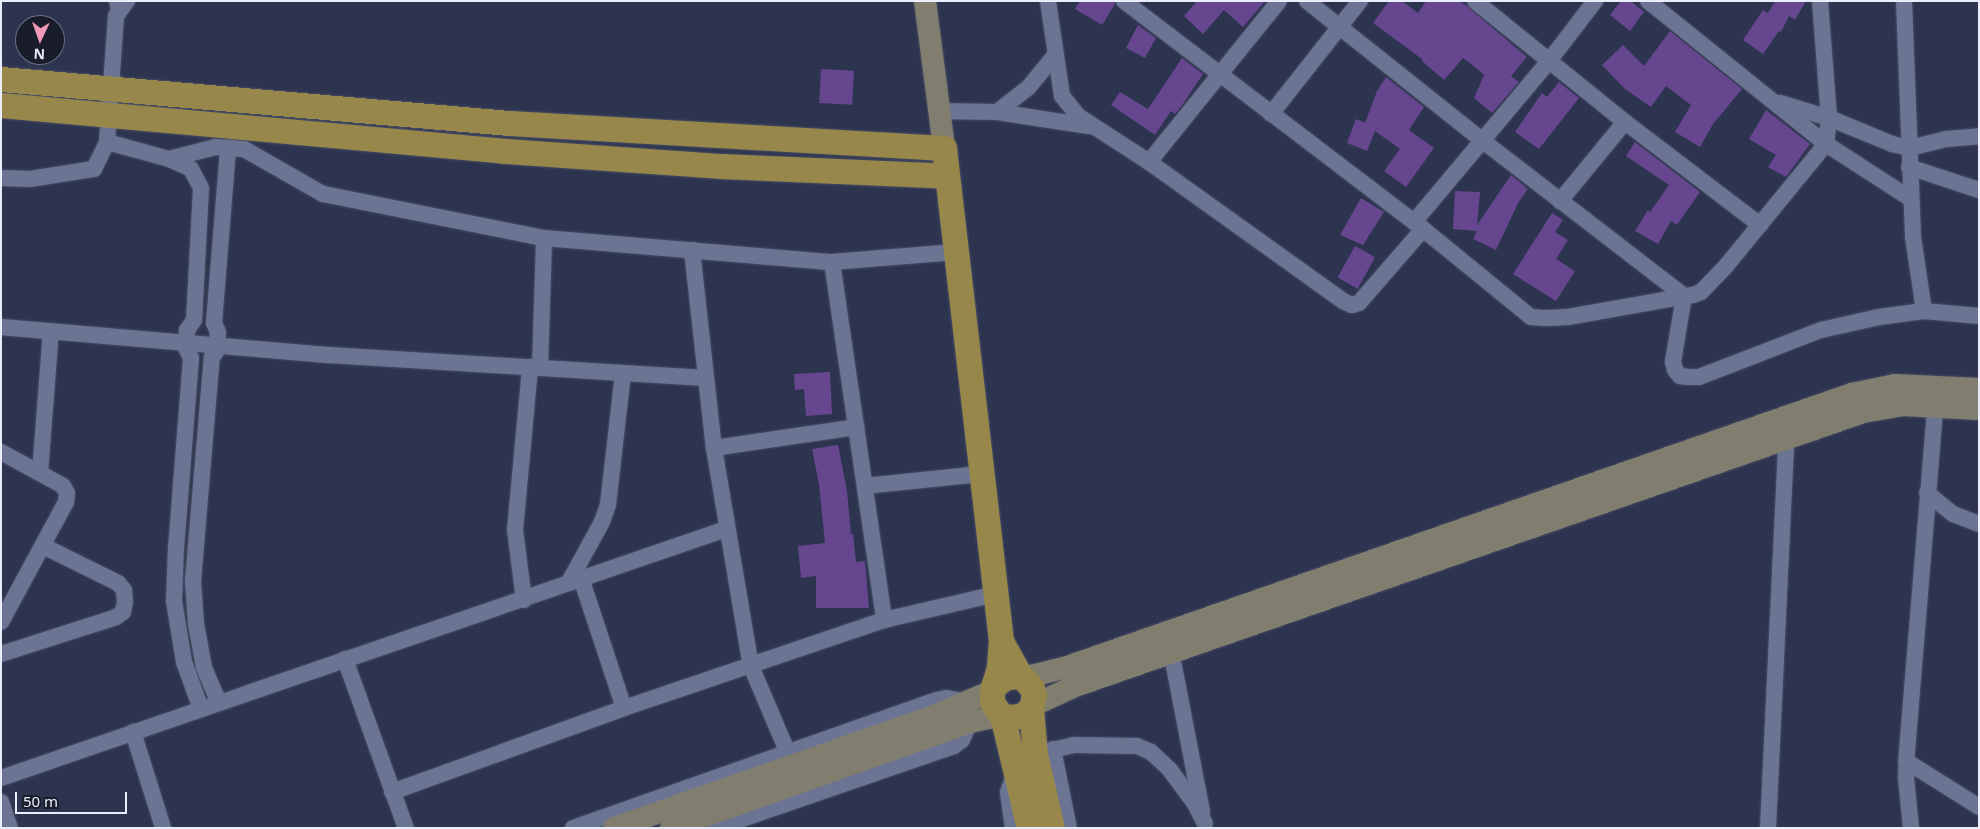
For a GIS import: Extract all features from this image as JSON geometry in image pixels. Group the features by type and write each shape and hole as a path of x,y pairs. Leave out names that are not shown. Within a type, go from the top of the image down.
{"main road":[{"path":"925,1 944,148 1001,642 999,667 993,689 992,702 1002,715 1029,828"},
{"path":"1,80 509,123 944,148"},
{"path":"1,105 506,151 732,166 947,176"},
{"path":"671,828 969,712 1004,678 1022,678 1067,667 1852,394 1896,385 1979,389"},
{"path":"614,828 969,712 1014,718 1021,716 1032,707 1075,686 1863,412 1902,405 1979,409"},
{"path":"1001,642 1022,678 1032,688 1034,695 1032,707 1044,751 1052,828"}],"street":[{"path":"1,178 30,179 94,169 108,142 115,9 127,1"},
{"path":"1048,1 1062,96 1078,116 1092,127 1149,162 1343,302 1352,306 1360,303 1483,141 1549,61 1595,1"},
{"path":"1124,1 1418,226 1530,317 1568,317 1701,292 1760,225 1826,144 1829,118 1820,1"},
{"path":"1149,162 1279,1"},
{"path":"1307,1 1483,141 1684,296"},
{"path":"1271,114 1360,1"},
{"path":"1475,1 1625,122 1760,225"},
{"path":"1648,1 1826,144 1911,199"},
{"path":"1904,1 1913,237 1924,311"},
{"path":"998,112 1028,88 1056,54"},
{"path":"1772,101 1829,118 1892,144 1910,148 1947,139 1979,136"},
{"path":"938,111 998,112 1092,127"},
{"path":"1560,201 1625,122"},
{"path":"108,142 169,159 191,168 201,188 194,320 187,330 186,343 186,348 191,358 176,547 174,601 184,662 202,709"},
{"path":"169,159 215,147 244,149 323,194 544,238 832,262 956,252"},
{"path":"220,703 204,667 196,624 193,581 212,357 216,352 217,346 218,332 214,323 228,148"},
{"path":"1909,166 1979,190"},
{"path":"524,600 515,530 535,368 544,238"},
{"path":"692,250 714,448 726,529 751,666 788,753"},
{"path":"832,262 884,620"},
{"path":"1684,296 1673,362 1674,370 1680,376 1689,377 1699,376 1821,330 1879,317 1924,311 1979,316"},
{"path":"1,328 328,355 705,378"},
{"path":"40,473 51,331"},
{"path":"623,373 608,505 575,580 624,708"},
{"path":"1911,828 1906,761 1935,411"},
{"path":"714,448 856,427"},
{"path":"1768,828 1786,447"},
{"path":"1,452 63,486 67,493 66,502 1,622"},
{"path":"865,486 982,474"},
{"path":"1927,494 1953,514 1979,524"},
{"path":"1,778 345,659 524,600 575,580 726,529"},
{"path":"1,654 116,617 123,612 126,602 124,590 118,583 42,546"},
{"path":"392,792 624,708 884,620 996,594"},
{"path":"345,659 406,828"},
{"path":"1174,666 1206,826"},
{"path":"573,828 937,700 946,698 969,712 962,740 954,746 716,828"},
{"path":"134,732 163,828"},
{"path":"1069,828 1044,751 1074,745 1113,744 1137,746 1151,752 1170,770 1195,804 1206,826"},
{"path":"1906,761 1979,807"},
{"path":"1013,828 1008,792 1012,781 1018,777"},
{"path":"1,802 10,828"}],"building":[{"path":"1080,1 1114,1 1115,4 1102,25 1075,9"},
{"path":"1197,1 1265,1 1243,27 1224,10 1203,34 1184,16"},
{"path":"1389,1 1402,1 1418,13 1426,1 1458,1 1466,5 1527,57 1511,76 1519,82 1492,113 1474,98 1484,75 1475,67 1463,58 1444,80 1422,59 1373,23"},
{"path":"1621,1 1631,1 1644,12 1630,31 1610,15"},
{"path":"1775,1 1806,1 1795,20 1789,16 1781,32 1779,31 1763,54 1743,40 1763,10 1768,13"},
{"path":"1138,25 1156,38 1145,58 1126,48"},
{"path":"1670,31 1742,89 1713,124 1700,147 1675,132 1691,105 1666,86 1651,107 1625,89 1602,65 1623,45 1644,66"},
{"path":"1182,58 1203,74 1183,104 1175,114 1171,111 1155,135 1111,105 1120,92 1148,109"},
{"path":"821,69 854,71 852,105 819,103"},
{"path":"1386,77 1424,107 1409,130 1434,148 1406,187 1384,171 1400,149 1375,131 1367,151 1347,143 1356,119 1365,123 1377,91"},
{"path":"1559,82 1579,98 1539,149 1515,132 1542,93 1547,97"},
{"path":"1766,110 1810,144 1786,177 1768,167 1776,155 1749,139"},
{"path":"1635,142 1700,192 1677,225 1671,221 1658,244 1635,231 1648,210 1650,212 1669,185 1626,156"},
{"path":"1511,175 1528,189 1518,203 1496,250 1473,239 1477,231 1453,229 1455,191 1480,192 1477,225"},
{"path":"1361,198 1384,212 1363,245 1340,235"},
{"path":"1552,213 1563,220 1555,232 1568,240 1556,259 1575,271 1556,301 1513,274"},
{"path":"1355,246 1375,257 1358,289 1338,277"},
{"path":"830,372 832,414 806,416 804,389 795,390 794,374"},
{"path":"838,445 847,491 856,562 865,561 869,608 816,608 816,576 801,578 798,546 825,543 819,484 812,449"}]}
